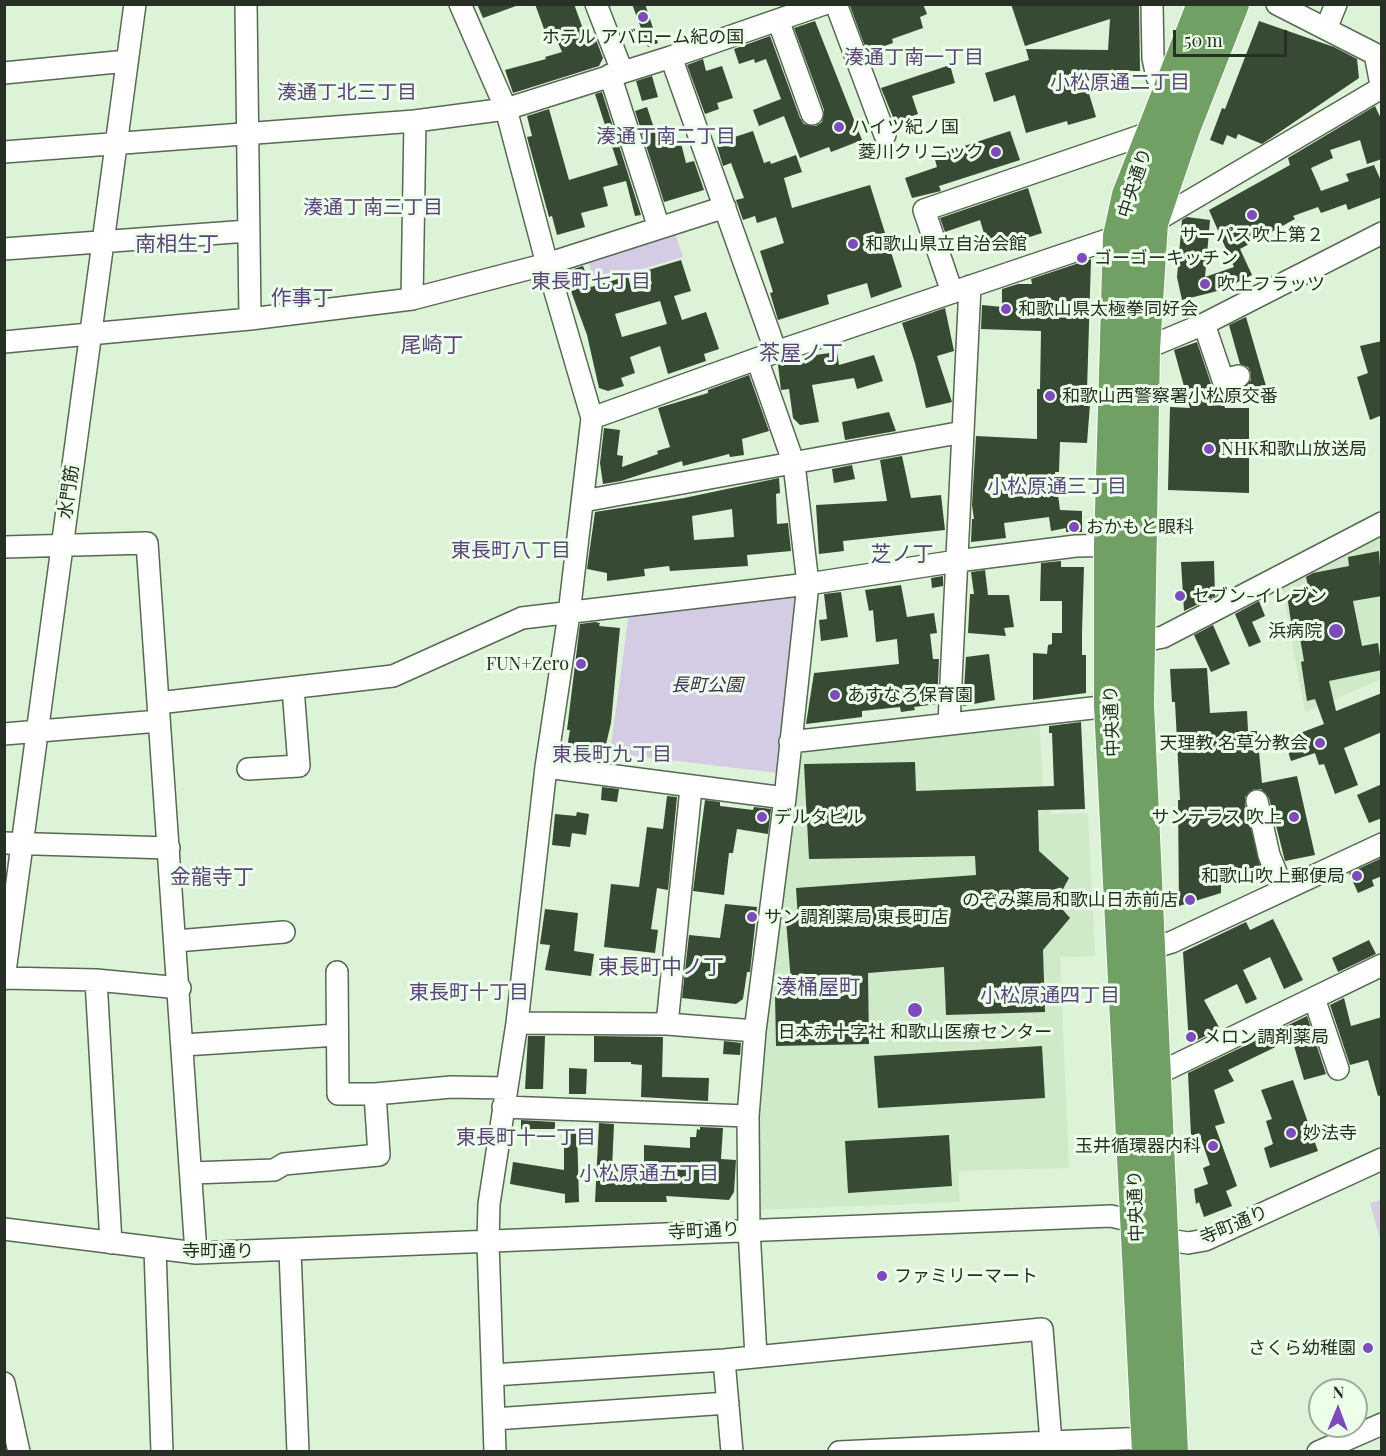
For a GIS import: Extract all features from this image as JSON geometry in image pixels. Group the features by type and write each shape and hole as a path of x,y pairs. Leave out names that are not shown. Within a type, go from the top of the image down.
{"highway":[{"name":"中央通り","path":"1156,1447 1143,1075 1136,946 1110,706 1144,349 1152,223 1203,4"},
{"name":"中央通り","path":"1136,946 1138,642 1125,544 1119,236 1128,195 1152,132 1183,93 1233,4"}],"street":[{"name":"水門筋","path":"5,978 13,843 38,732 135,4"},
{"path":"246,4 250,319"},
{"path":"460,4 506,109 547,264 592,418 569,614 546,767 517,1023 489,1204 488,1242 495,1452"},
{"path":"596,4 659,228"},
{"path":"4,152 415,121 506,109 671,57 824,4"},
{"path":"836,4 885,135"},
{"path":"1152,4 1157,77 1183,93"},
{"path":"1152,223 1381,89 1378,50 1326,29 1277,4"},
{"path":"1326,29 1336,4"},
{"path":"778,20 812,114"},
{"path":"671,57 725,207 767,355 794,464 808,584 785,798 755,1031 748,1116 749,1229 756,1356"},
{"path":"4,73 127,61"},
{"path":"412,299 415,121"},
{"path":"949,723 963,432 961,289 924,210 1152,132"},
{"path":"4,342 250,319 412,299 547,264 725,207"},
{"path":"4,249 248,231"},
{"path":"1144,349 1204,324 1382,233"},
{"path":"592,418 767,355 1119,236"},
{"path":"1204,324 1223,380 1239,376"},
{"path":"583,501 963,432"},
{"path":"1138,642 1163,637 1382,523"},
{"path":"4,547 147,543 180,987 196,1253"},
{"path":"4,734 38,732 293,688 393,676 522,618 808,584 957,561 1125,544"},
{"path":"248,769 299,766 293,688"},
{"path":"790,742 1110,706"},
{"path":"546,767 691,788 785,798"},
{"path":"667,1024 691,788"},
{"path":"1257,801 1269,855 1283,890"},
{"path":"13,843 169,848"},
{"path":"1136,946 1173,942 1382,844"},
{"path":"176,941 284,932"},
{"path":"1143,1075 1382,965"},
{"path":"337,972 338,1094 375,1094 451,1087 504,1097 748,1116"},
{"path":"5,978 96,980 180,987"},
{"path":"96,980 111,1244"},
{"path":"1314,998 1338,1069"},
{"path":"517,1023 667,1024 755,1031"},
{"path":"184,1045 337,1035"},
{"path":"192,1173 274,1170 284,1164 380,1155 375,1094"},
{"name":"寺町通り","path":"4,1229 196,1253 1111,1216 1149,1227 1182,1242 1205,1240 1382,1159"},
{"path":"155,1249 162,1452"},
{"path":"290,1251 298,1452"},
{"path":"493,1374 724,1360 1042,1329 1051,1442"},
{"path":"724,1360 732,1452"},
{"path":"4,1383 9,1425 19,1452"},
{"path":"494,1419 728,1403"},
{"path":"1318,1452 1382,1424"},
{"path":"839,1452 1051,1442 1156,1447"}],"shaded area":[{"name":"浜病院","path":"1381,531 1381,679 1305,712 1281,583"},
{"name":"日本赤十字社 和歌山医療センター","path":"1039,718 1044,799 1051,798 1050,814 1088,813 1095,956 1060,957 1069,1168 958,1171 960,1202 758,1210 761,1064 799,758 805,751"}],"green space":[{"path":"674,230 683,257 594,283 587,255"},
{"name":"長町公園","path":"796,596 778,773 610,753 629,613"},
{"path":"1382,1200 1381,1242 1370,1203"}],"building":[{"path":"477,4 516,4 516,6 483,18"},
{"path":"535,4 574,4 587,40 595,37 603,58 599,66 513,93 505,70 546,59 545,57 562,52 551,27 544,29"},
{"path":"632,4 645,4 658,43 648,47"},
{"path":"923,4 927,14 920,17 923,28 892,39 893,43 867,52 850,6"},
{"path":"1011,4 1139,4 1140,71 1082,70 1096,117 1068,125 1067,121 1026,133 1015,95 994,102 985,73 1029,60 1026,49 1108,50 1110,19 1025,46"},
{"path":"815,21 862,140 831,152 829,147 800,158 784,116 759,126 753,110 781,99 766,59 755,63 754,59 739,64 734,49 770,36 800,118 804,124 816,126 822,122 824,110 794,28"},
{"path":"1259,21 1334,47 1357,59 1359,78 1262,144 1238,134 1236,139 1227,135 1223,145 1210,140 1222,108 1225,109"},
{"path":"703,59 706,71 722,66 733,98 717,103 719,109 705,114 687,65"},
{"path":"950,65 955,83 912,96 918,114 895,122 881,88"},
{"path":"652,76 658,97 642,101 636,81"},
{"path":"602,92 641,215 635,216 626,181 603,187 608,206 581,213 585,227 557,235 552,216 549,217 527,137 532,136 527,116 549,109 569,180 618,165 595,94"},
{"path":"1375,106 1382,121 1382,159 1367,164 1360,140 1330,150 1333,158 1311,168 1321,191 1349,181 1346,174 1374,165 1382,183 1382,197 1348,210 1346,204 1321,213 1318,207 1293,216 1295,219 1240,249 1252,275 1232,285 1233,287 1182,300 1177,277 1182,220 1187,217 1210,220 1205,277 1234,267 1209,210 1290,165 1288,158"},
{"path":"647,107 660,146 680,139 686,163 694,161 704,190 664,202 635,111"},
{"path":"753,131 764,163 770,161 771,164 796,155 802,172 784,178 792,208 870,185 902,287 871,298 867,283 827,295 829,304 778,320 770,293 773,292 760,251 784,243 776,217 757,223 755,216 743,220 736,200 744,198 731,163 723,166 716,143"},
{"path":"1010,131 1020,160 939,186 941,191 912,198 905,178 937,167 934,156"},
{"path":"1028,188 1042,233 989,250 980,220 945,232 940,218"},
{"path":"1091,259 1087,390 1091,391 1087,443 1060,442 1059,472 1055,472 1060,510 1082,511 1082,532 1066,532 1066,528 1051,531 1049,517 1004,523 1006,538 971,542 972,519 974,519 972,505 976,436 1037,439 1037,389 1040,389 1041,331 981,329 982,305 1002,307 1002,289 1018,284 1032,284 1031,279"},
{"path":"681,260 691,291 674,296 682,320 706,312 719,349 704,354 706,361 668,374 660,346 630,357 635,373 621,378 624,386 608,391 599,388 587,335 564,272 583,266 591,287 628,276 631,289 652,284 648,270","holes":["660,301 667,324 622,337 615,314"]},
{"path":"945,308 954,351 937,356 952,402 926,408 902,323"},
{"path":"1246,317 1268,393 1247,399 1244,387 1251,380 1251,373 1248,367 1240,364 1229,325"},
{"path":"1382,341 1382,415 1370,420 1357,377 1368,373 1360,346"},
{"name":"NHK和歌山放送局","path":"1197,342 1211,384 1220,392 1225,408 1249,408 1249,493 1168,490 1170,407 1190,408 1174,350"},
{"path":"837,352 839,365 874,355 883,381 857,389 854,378 812,385 819,422 800,425 793,418 789,389 781,390 778,365 801,357"},
{"path":"749,375 769,431 742,439 744,455 730,457 729,454 683,466 682,461 621,481 603,484 600,463 604,428 620,430 617,455 623,456 622,467 658,454 657,451 670,447 658,408 708,393 708,390"},
{"path":"889,412 896,431 845,440 842,422"},
{"path":"902,456 911,498 941,495 945,530 843,541 844,551 819,554 816,505 887,501 880,460"},
{"path":"852,465 855,479 834,483 832,469"},
{"path":"779,478 780,493 776,494 777,524 788,523 791,551 747,555 748,566 670,571 669,566 644,569 645,576 607,581 607,573 587,569 595,512 684,498","holes":["732,509 734,537 694,540 692,516"]},
{"name":"浜病院","path":"1379,551 1382,596 1353,601 1362,646 1378,643 1382,670 1329,681 1336,711 1382,693 1382,732 1344,748 1358,785 1335,794 1324,764 1319,765 1315,753 1291,761 1284,739 1324,724 1315,699 1307,701 1301,662 1304,661 1297,621 1291,622 1287,595 1309,591 1306,577 1313,573 1349,566 1348,557"},
{"path":"1061,561 1061,567 1084,567 1082,655 1086,655 1086,693 1033,700 1033,653 1047,654 1048,645 1052,644 1052,633 1062,633 1062,601 1040,601 1041,563"},
{"path":"1214,561 1215,596 1184,611 1181,562"},
{"path":"985,570 988,595 1009,595 1014,627 1004,628 1006,636 968,633 970,594 974,594 971,572"},
{"path":"943,576 943,586 932,588 931,578"},
{"path":"901,585 907,617 934,613 937,633 930,634 933,659 939,659 937,704 914,707 915,710 901,712 900,707 862,711 862,717 806,724 814,673 899,664 897,639 876,642 873,610 869,611 865,590"},
{"path":"841,592 848,637 821,641 819,620 827,619 824,594"},
{"path":"1259,601 1265,616 1252,622 1261,642 1249,647 1235,614"},
{"path":"600,623 599,626 620,628 611,723 604,753 575,750 568,742 570,730 567,730 580,624"},
{"path":"1213,625 1230,664 1211,672 1194,635"},
{"path":"989,654 995,700 963,706 966,657"},
{"path":"1207,668 1210,713 1247,711 1248,731 1257,731 1262,783 1297,776 1315,855 1285,861 1269,798 1261,789 1254,789 1245,797 1245,804 1262,873 1221,883 1221,893 1179,906 1178,800 1180,800 1175,702 1172,702 1170,669"},
{"path":"1081,722 1085,809 1038,810 1039,851 1069,878 1056,902 1070,918 1043,950 1045,1012 946,1015 944,967 868,973 869,1044 776,1046 775,995 792,994 786,920 798,919 796,888 976,875 975,856 809,859 804,764 915,762 916,791 1054,786 1052,733 1049,733 1049,726"},
{"path":"1382,784 1382,818 1369,823 1357,795"},
{"path":"602,787 619,789 617,802 601,800"},
{"path":"667,796 677,797 668,890 657,888 651,929 658,930 655,953 604,947 611,884 639,887 647,827 663,829"},
{"path":"705,800 720,802 720,806 753,810 754,807 771,809 768,834 737,829 733,853 729,853 724,895 693,891"},
{"path":"577,812 589,814 586,835 572,833 570,847 552,845 555,814 576,816"},
{"path":"1382,858 1382,876 1372,880 1374,886 1358,893 1349,873"},
{"path":"725,904 757,907 750,972 747,972 743,999 736,1004 682,998 689,935 720,938"},
{"path":"545,909 578,913 574,951 594,954 591,976 545,970 550,945 540,944"},
{"path":"1273,919 1303,980 1284,989 1270,957 1243,970 1257,999 1246,1004 1237,984 1204,1000 1220,1029 1189,1044 1183,952 1246,922 1250,930"},
{"path":"1369,940 1376,954 1338,972 1332,958"},
{"path":"1344,998 1351,1026 1382,1017 1382,1095 1378,1096 1368,1060 1350,1065 1330,1005"},
{"path":"1307,1016 1326,1074 1304,1080 1292,1039 1228,1070 1234,1081 1214,1090 1225,1123 1215,1126 1237,1186 1226,1191 1232,1206 1204,1217 1199,1202 1196,1204 1194,1189 1208,1184 1203,1168 1210,1165 1199,1133 1191,1136 1188,1073"},
{"path":"528,1036 545,1036 543,1089 525,1089"},
{"path":"594,1036 663,1037 662,1077 709,1078 708,1101 641,1097 642,1065 631,1064 631,1062 594,1062"},
{"path":"724,1041 741,1043 740,1055 723,1054"},
{"path":"1042,1046 1045,1098 878,1108 874,1056"},
{"path":"569,1068 587,1069 586,1094 569,1094"},
{"name":"妙法寺","path":"1293,1080 1318,1151 1270,1168 1264,1148 1273,1144 1266,1121 1272,1119 1261,1090"},
{"path":"521,1120 555,1122 555,1129 521,1129"},
{"path":"599,1123 614,1124 612,1169 644,1168 644,1145 690,1148 690,1137 696,1137 697,1129 700,1130 700,1127 723,1128 721,1159 736,1160 734,1192 729,1200 666,1196 667,1202 595,1202"},
{"path":"564,1127 577,1127 579,1202 565,1203 565,1194 510,1184 513,1162 564,1170"},
{"path":"949,1135 952,1186 848,1193 845,1141"}],"place":[{"name":"ホテル アバローム紀の国","path":"643,17"},
{"name":"ハイツ紀ノ国","path":"839,127"},
{"name":"菱川クリニック","path":"996,152"},
{"name":"サーパス吹上第２","path":"1252,215"},
{"name":"和歌山県立自治会館","path":"853,244"},
{"name":"ゴーゴーキッチン","path":"1082,258"},
{"name":"吹上フラッツ","path":"1205,284"},
{"name":"和歌山県太極拳同好会","path":"1006,309"},
{"name":"和歌山西警察署小松原交番","path":"1050,396"},
{"name":"NHK和歌山放送局","path":"1209,449"},
{"name":"おかもと眼科","path":"1074,527"},
{"name":"セブン-イレブン","path":"1180,596"},
{"name":"浜病院","path":"1336,631"},
{"name":"FUN+Zero","path":"581,664"},
{"name":"あすなろ保育園","path":"835,695"},
{"name":"天理教 名草分教会","path":"1320,743"},
{"name":"デルタビル","path":"762,817"},
{"name":"サンテラス 吹上","path":"1294,817"},
{"name":"和歌山吹上郵便局","path":"1357,876"},
{"name":"のぞみ薬局和歌山日赤前店","path":"1190,900"},
{"name":"サン調剤薬局 東長町店","path":"752,917"},
{"name":"日本赤十字社 和歌山医療センター","path":"915,1010"},
{"name":"メロン調剤薬局","path":"1191,1037"},
{"name":"妙法寺","path":"1291,1133"},
{"name":"玉井循環器内科","path":"1213,1146"},
{"name":"ファミリーマート","path":"882,1276"},
{"name":"さくら幼稚園","path":"1368,1348"}],"district":[{"name":"湊通丁南一丁目","path":"914,58"},
{"name":"小松原通二丁目","path":"1120,83"},
{"name":"湊通丁北三丁目","path":"347,93"},
{"name":"湊通丁南二丁目","path":"666,137"},
{"name":"湊通丁南三丁目","path":"373,208"},
{"name":"南相生丁","path":"177,244"},
{"name":"東長町七丁目","path":"591,282"},
{"name":"作事丁","path":"302,298"},
{"name":"尾崎丁","path":"432,345"},
{"name":"茶屋ノ丁","path":"801,353"},
{"name":"小松原通三丁目","path":"1057,487"},
{"name":"東長町八丁目","path":"511,551"},
{"name":"芝ノ丁","path":"902,554"},
{"name":"東長町九丁目","path":"612,755"},
{"name":"金龍寺丁","path":"212,877"},
{"name":"東長町中ノ丁","path":"661,967"},
{"name":"湊桶屋町","path":"818,987"},
{"name":"東長町十丁目","path":"469,993"},
{"name":"小松原通四丁目","path":"1050,996"},
{"name":"東長町十一丁目","path":"526,1138"},
{"name":"小松原通五丁目","path":"649,1174"}]}
